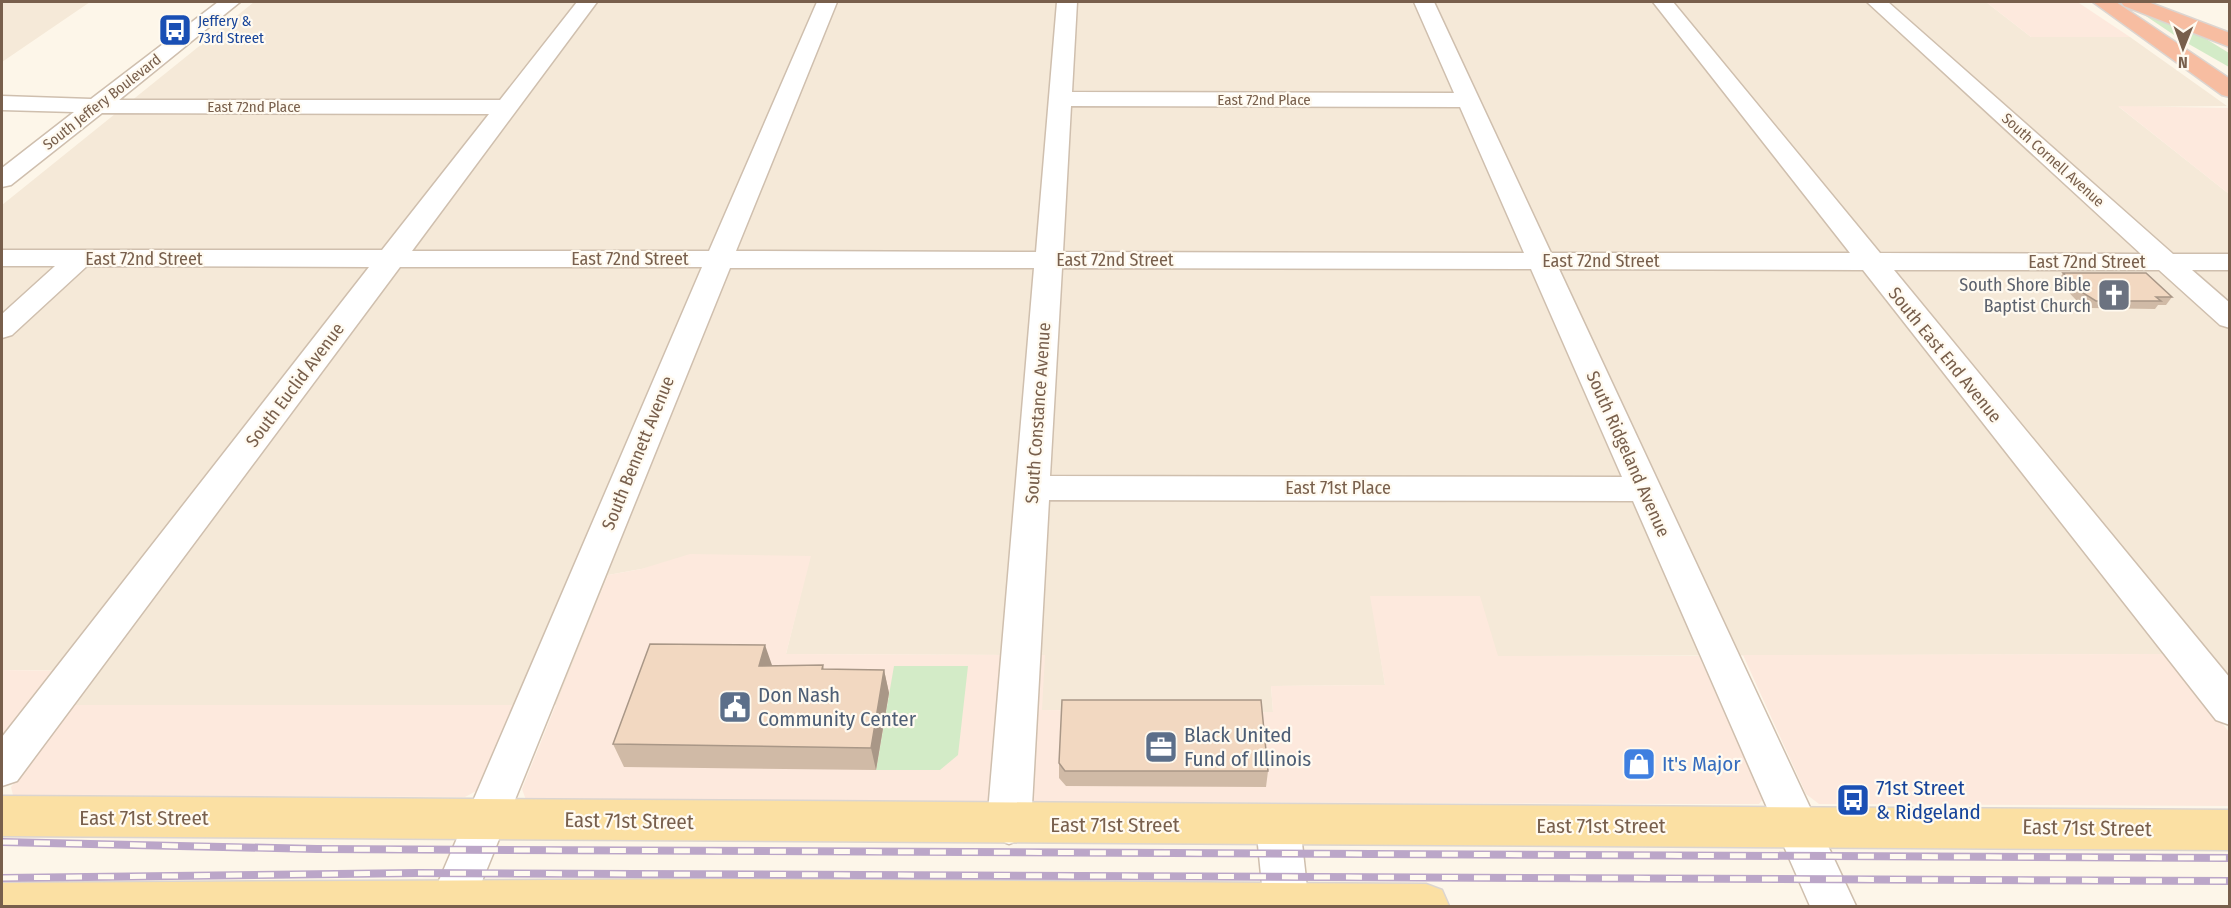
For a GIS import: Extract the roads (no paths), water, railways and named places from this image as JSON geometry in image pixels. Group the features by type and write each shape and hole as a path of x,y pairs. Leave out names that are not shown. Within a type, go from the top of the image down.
{"highway":[{"path":"2103,2 2229,90"},
{"path":"2131,2 2229,41"},
{"path":"2177,2 2229,35"}],"main road":[{"name":"East 71st Street","path":"2,816 2229,830"},
{"path":"2,905 1426,906"}],"street":[{"name":"South Jeffery Boulevard","path":"2,180 230,2"},
{"name":"South Euclid Avenue","path":"2,768 587,2"},
{"name":"South Bennett Avenue","path":"450,904 827,2"},
{"name":"South Constance Avenue","path":"1009,824 1067,2"},
{"name":"South Ridgeland Avenue","path":"1424,2 1833,906"},
{"name":"South East End Avenue","path":"1663,2 2229,708"},
{"name":"South Cornell Avenue","path":"1877,2 2229,319"},
{"name":"East 72nd Place","path":"1060,99 1468,100"},
{"name":"East 72nd Place","path":"2,103 506,107"},
{"name":"East 72nd Street","path":"2,258 2229,262"},
{"path":"2,329 79,258"},
{"name":"East 71st Place","path":"1033,488 1644,489"},
{"path":"1278,825 1287,905"}],"railway":[{"path":"2,842 317,849 2230,858"},
{"path":"2,878 418,873 2230,881"}],"place":[{"name":"Jeffery & 73rd Street","path":"175,30"},
{"name":"South Shore Bible Baptist Church","path":"2114,295"},
{"name":"Don Nash Community Center","path":"735,707"},
{"name":"Black United Fund of Illinois","path":"1161,747"},
{"name":"It's Major","path":"1639,764"},
{"name":"71st Street & Ridgeland","path":"1853,800"}]}
